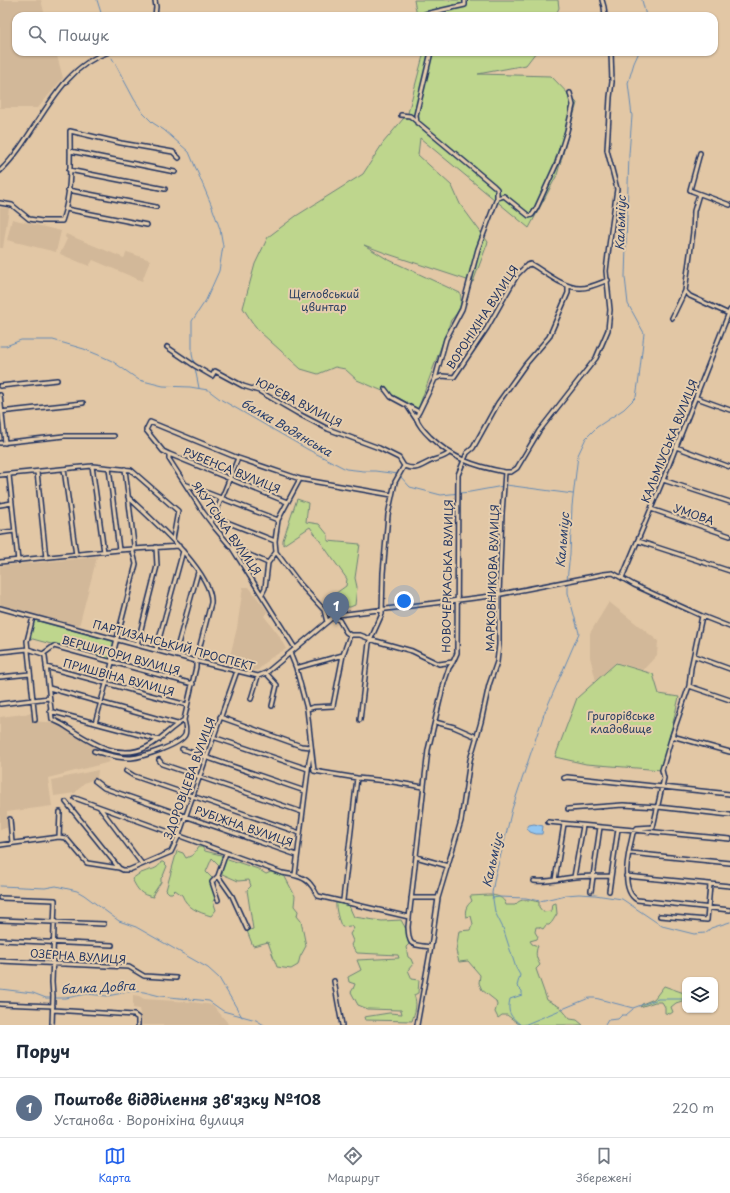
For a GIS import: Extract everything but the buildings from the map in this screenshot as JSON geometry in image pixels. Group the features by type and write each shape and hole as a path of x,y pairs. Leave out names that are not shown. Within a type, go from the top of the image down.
{"street":[{"path":"155,0 155,12"},
{"path":"434,12 465,5 466,0"},
{"path":"602,0 605,12"},
{"path":"0,171 14,155 70,77 97,56"},
{"path":"417,123 416,115 430,56"},
{"path":"407,405 418,422 441,447 449,453 479,466 511,472 517,468 539,431 596,358 609,325 610,310 606,271 617,188 607,150 612,82 611,56"},
{"path":"497,198 504,196 529,216 532,215 557,163 567,131 573,105 570,93"},
{"path":"401,115 410,116 497,189 497,198 478,249 462,309 446,339 435,379 416,416 418,422"},
{"path":"0,203 12,205 29,219 42,221 62,221 66,209 68,190 70,131 121,143 173,152 179,158"},
{"path":"70,151 175,172"},
{"path":"700,153 690,187 692,191 730,205"},
{"path":"69,170 165,189"},
{"path":"68,190 156,207"},
{"path":"672,318 684,291 693,232 694,211 699,194"},
{"path":"66,209 147,225"},
{"name":"ВОРОНІХІНА ВУЛИЦЯ","path":"435,379 442,376 454,377 487,328 517,275 527,265 531,264 568,287"},
{"path":"568,287 581,288 608,280"},
{"name":"НОВОЧЕРКАСЬКА ВУЛИЦЯ","path":"431,947 412,944 410,942 408,926 428,750 449,668 457,653 458,475 467,453 472,448 498,403 525,365 551,334 568,293 568,287"},
{"path":"684,291 690,296 729,314"},
{"name":"КАЛЬМІУСЬКА ВУЛИЦЯ","path":"622,578 664,480 729,314"},
{"name":"ЮР’ЄВА ВУЛИЦЯ","path":"167,347 212,376 215,371 242,386 255,389 297,413 328,428 379,448 399,458 404,466"},
{"path":"0,386 57,380"},
{"path":"385,389 391,397 419,412"},
{"path":"0,395 5,443"},
{"path":"697,398 730,410"},
{"path":"1,411 83,403"},
{"name":"ЯКУТСЬКА ВУЛИЦЯ","path":"238,458 150,422 146,430 163,451 169,454 169,459 210,521 232,548 295,648"},
{"path":"0,444 64,436 114,436"},
{"path":"676,447 730,467"},
{"path":"360,720 369,643 382,614 383,573 388,515 397,478 404,466 410,468 420,467 432,460 445,457 449,453"},
{"name":"РУБЕНСА ВУЛИЦЯ","path":"169,454 287,502"},
{"path":"210,521 214,517 238,458 300,479 392,495"},
{"path":"92,466 104,552"},
{"path":"0,475 92,466 131,470 178,511 173,539"},
{"path":"109,468 119,550"},
{"path":"64,469 76,555"},
{"path":"95,723 112,663 111,662 136,564 133,549 134,545 125,469"},
{"path":"37,472 46,558"},
{"name":"МАРКОВНИКОВА ВУЛИЦЯ","path":"417,1025 438,898 461,821 470,760 481,722 489,685 497,662 499,645 499,595 505,472"},
{"path":"8,474 18,561"},
{"path":"300,479 278,520 275,542 276,552 300,584 324,610 327,622"},
{"path":"664,480 730,502"},
{"path":"186,484 278,520"},
{"path":"94,751 122,758 132,758 164,749 182,739 185,734 186,727 184,720 193,684 196,661 211,600 209,588 179,546 128,497"},
{"path":"0,505 12,503"},
{"name":"УМОВА","path":"651,509 730,536"},
{"path":"214,517 275,542"},
{"path":"0,533 14,531"},
{"path":"638,541 730,571"},
{"path":"0,562 119,550 179,546"},
{"path":"137,645 157,566 156,547"},
{"path":"232,548 268,563"},
{"path":"156,650 183,551"},
{"path":"262,594 265,588 268,563 276,552"},
{"path":"175,655 198,572"},
{"name":"ПАРТИЗАНСЬКИЙ ПРОСПЕКТ","path":"0,608 196,661 258,676 266,673 333,617 338,615 499,595 613,573 634,585 730,627"},
{"path":"702,616 690,668 689,686 662,770 664,778 653,827 637,828 633,833 626,876 629,892 631,896 637,900 730,910"},
{"path":"33,617 27,641 35,720"},
{"path":"333,617 339,620 346,632 350,635 360,635 412,651 439,664 453,662"},
{"path":"307,709 333,706 343,655 350,635"},
{"name":"ВЕРШИГОРИ ВУЛИЦЯ","path":"43,654 54,646 193,684"},
{"path":"0,652 28,649 43,654 45,656 51,717 53,720 99,747 126,752 138,751 159,740 177,724 184,720"},
{"path":"290,653 296,668 307,709 314,771 423,787"},
{"path":"296,668 343,655"},
{"path":"694,656 730,669"},
{"name":"ПРИШВІНА ВУЛИЦЯ","path":"46,667 187,705"},
{"name":"ЗДОРОВЦЕВА ВУЛИЦЯ","path":"59,837 66,838 87,863 123,870 129,870 171,852 186,816 237,671"},
{"path":"266,673 277,686 272,706"},
{"path":"0,677 30,674"},
{"path":"251,699 258,676"},
{"path":"689,686 730,700"},
{"path":"49,688 177,724"},
{"path":"0,704 49,698"},
{"path":"50,711 159,740"},
{"path":"220,717 312,749"},
{"path":"435,722 454,727 477,737"},
{"path":"672,736 730,752"},
{"path":"213,737 308,769"},
{"path":"182,749 305,791"},
{"path":"295,875 302,812 312,749"},
{"path":"159,760 162,764 302,812"},
{"path":"126,771 134,776 300,833"},
{"path":"564,778 567,777 730,794"},
{"path":"343,900 357,778"},
{"name":"РУБІЖНА ВУЛИЦЯ","path":"95,781 104,788 297,855"},
{"path":"75,798 282,873 295,875 311,884 318,896 343,900 409,917"},
{"path":"66,802 119,868"},
{"path":"568,809 623,805 658,807 730,815"},
{"path":"100,808 142,864"},
{"path":"0,845 59,837 60,812"},
{"path":"10,819 12,843"},
{"path":"548,822 618,830 635,830 730,839"},
{"path":"555,880 564,824"},
{"path":"574,877 583,826"},
{"path":"590,891 600,828"},
{"path":"609,891 610,876 618,830"},
{"path":"218,900 212,882 218,876 226,852"},
{"path":"630,853 730,863"},
{"path":"416,857 448,866"},
{"path":"218,876 232,896 247,929"},
{"path":"534,881 574,877 610,876"},
{"path":"626,876 730,886"},
{"path":"660,916 706,921 708,919 710,885"},
{"path":"0,898 55,900 52,1025"},
{"path":"411,898 438,898"},
{"path":"0,920 104,924"},
{"path":"0,940 112,945"},
{"name":"ОЗЕРНА ВУЛИЦЯ","path":"0,961 129,967 144,976 176,978"},
{"path":"334,982 342,1025"},
{"path":"0,1004 134,1014 138,1018 138,1025"}],"shaded area":[{"path":"0,0 41,0 44,12 12,12 12,56 57,56 63,78 38,108 0,108"},
{"path":"0,208 9,208 3,248 0,248"},
{"path":"12,219 61,231 56,252 7,240"},
{"path":"66,234 124,258 127,252 150,260 142,281 93,260 89,266 60,254 67,239 65,237"},
{"path":"97,557 79,626 0,605 0,566"},
{"path":"243,587 249,587 268,612 264,616 278,634 286,649 269,659 258,670 254,671 228,664 237,628"},
{"path":"609,602 658,641 657,655 643,670 616,662 596,681 590,657 590,633"},
{"path":"32,713 33,721 56,723 102,750 110,762 48,778 52,806 7,812 7,828 0,829 0,717"},
{"path":"98,770 97,778 84,783 75,793 54,796 52,780"},
{"path":"133,995 144,999 213,1005 228,1025 142,1025 139,1009 133,1008"}],"green space":[{"path":"414,0 558,0 559,8 557,12 416,12"},
{"name":"Щегловський цвинтар","path":"423,56 533,56 526,65 478,74 551,76 577,103 557,175 529,228 420,138 418,155 452,186 460,204 488,242 473,282 364,245 387,259 460,293 460,308 451,320 418,409 399,398 357,380 345,369 335,367 318,374 301,369 260,332 243,308 255,264 268,237 296,216 363,174 383,143 408,113"},
{"path":"297,499 308,503 306,522 319,524 328,535 328,541 360,544 355,578 357,587 355,605 350,607 337,606 329,612 325,611 325,601 346,586 347,579 310,527 283,545 283,540"},
{"path":"34,620 115,642 110,660 29,638"},
{"name":"Григорівське кладовище","path":"616,663 653,674 659,694 679,697 662,770 586,764 555,757 577,698"},
{"path":"198,847 202,847 205,851 221,855 225,858 258,869 266,874 271,872 285,877 295,896 294,906 298,911 297,916 301,921 306,946 300,957 298,965 291,969 277,967 268,942 253,946 247,931 253,929 247,890 251,886 249,880 238,881 220,873 221,867 212,858 206,872 214,880 216,897 213,901 216,910 211,916 194,909 187,903 182,895 175,890 172,893 169,893 166,890 177,851 183,853 186,858 193,855"},
{"path":"161,862 167,866 161,878 161,882 153,894 154,897 142,893 132,879 140,873 158,867"},
{"path":"489,895 499,897 505,902 506,905 515,905 517,902 523,900 539,902 539,907 543,912 551,911 552,904 556,903 557,914 549,925 546,925 543,929 536,927 535,932 538,937 537,939 530,941 532,944 538,946 536,956 540,965 536,969 547,1000 560,1007 570,1019 577,1020 583,1025 520,1025 507,1015 502,1015 498,1018 495,1012 497,1005 496,1001 482,990 479,983 480,975 468,961 459,962 456,951 459,931 470,930 473,924 471,916 466,917 465,914 466,908 472,901 470,896"},
{"path":"336,902 349,906 354,917 382,921 401,920 406,929 409,944 406,947 408,957 411,959 413,964 408,970 412,979 419,980 418,993 414,995 416,1005 412,1021 365,1020 364,1017 389,1013 402,1014 401,1010 368,1009 358,1005 351,992 355,984 349,982 348,977 361,970 357,960 399,958 398,955 357,953 351,945 353,941 350,934 354,928 350,926 342,927"},
{"path":"664,986 682,992 682,1001 671,1007 673,1012 670,1014 665,1013 665,1007 662,1002 655,1002 640,1007 642,1004 654,999"}],"water":[{"path":"534,824 543,826 542,834 530,832 527,828 529,825"}],"waterway":[{"path":"97,0 101,12"},
{"name":"Кальміус","path":"642,0 645,12"},
{"name":"Кальміус","path":"567,580 570,554 572,506 578,455 586,438 597,427 624,409 636,397 639,378 644,333 628,304 625,277 629,154 632,116 628,83 637,56"},
{"path":"112,58 143,113 189,152 220,229 223,246 219,271 206,300 192,321 192,354 194,363"},
{"name":"балка Водянська","path":"0,346 6,346 21,340 53,340 84,349 112,361 139,380 163,386 190,387 208,390 220,399 307,449 346,469 398,474"},
{"path":"195,368 199,388"},
{"name":"балка Водянська","path":"400,476 410,487 441,495 503,486"},
{"name":"балка Водянська","path":"506,485 573,494"},
{"name":"Кальміус","path":"521,1025 512,1017 509,1011 510,999 522,995 522,991 517,986 520,975 516,968 503,928 495,912 492,893 512,809 544,714 579,633 568,593 568,583"},
{"path":"0,886 45,888 56,886 77,891 119,921 136,927 208,968 219,978 242,1017"},
{"path":"492,898 526,898 540,901 566,895 579,894 622,899 662,926 694,934 705,933 711,928 730,922"},
{"name":"балка Довга","path":"0,989 33,993 46,998 66,998 87,994 107,996 134,991 144,992 160,996 209,1001 223,1011 256,1020 264,1025"},
{"path":"524,1025 589,998 595,998 633,1008 658,999 682,999"},
{"path":"605,1025 608,1020 618,1019 633,1009"}],"place":[{"name":"Поштове відділення зв'язку №108","path":"336,625"}]}
